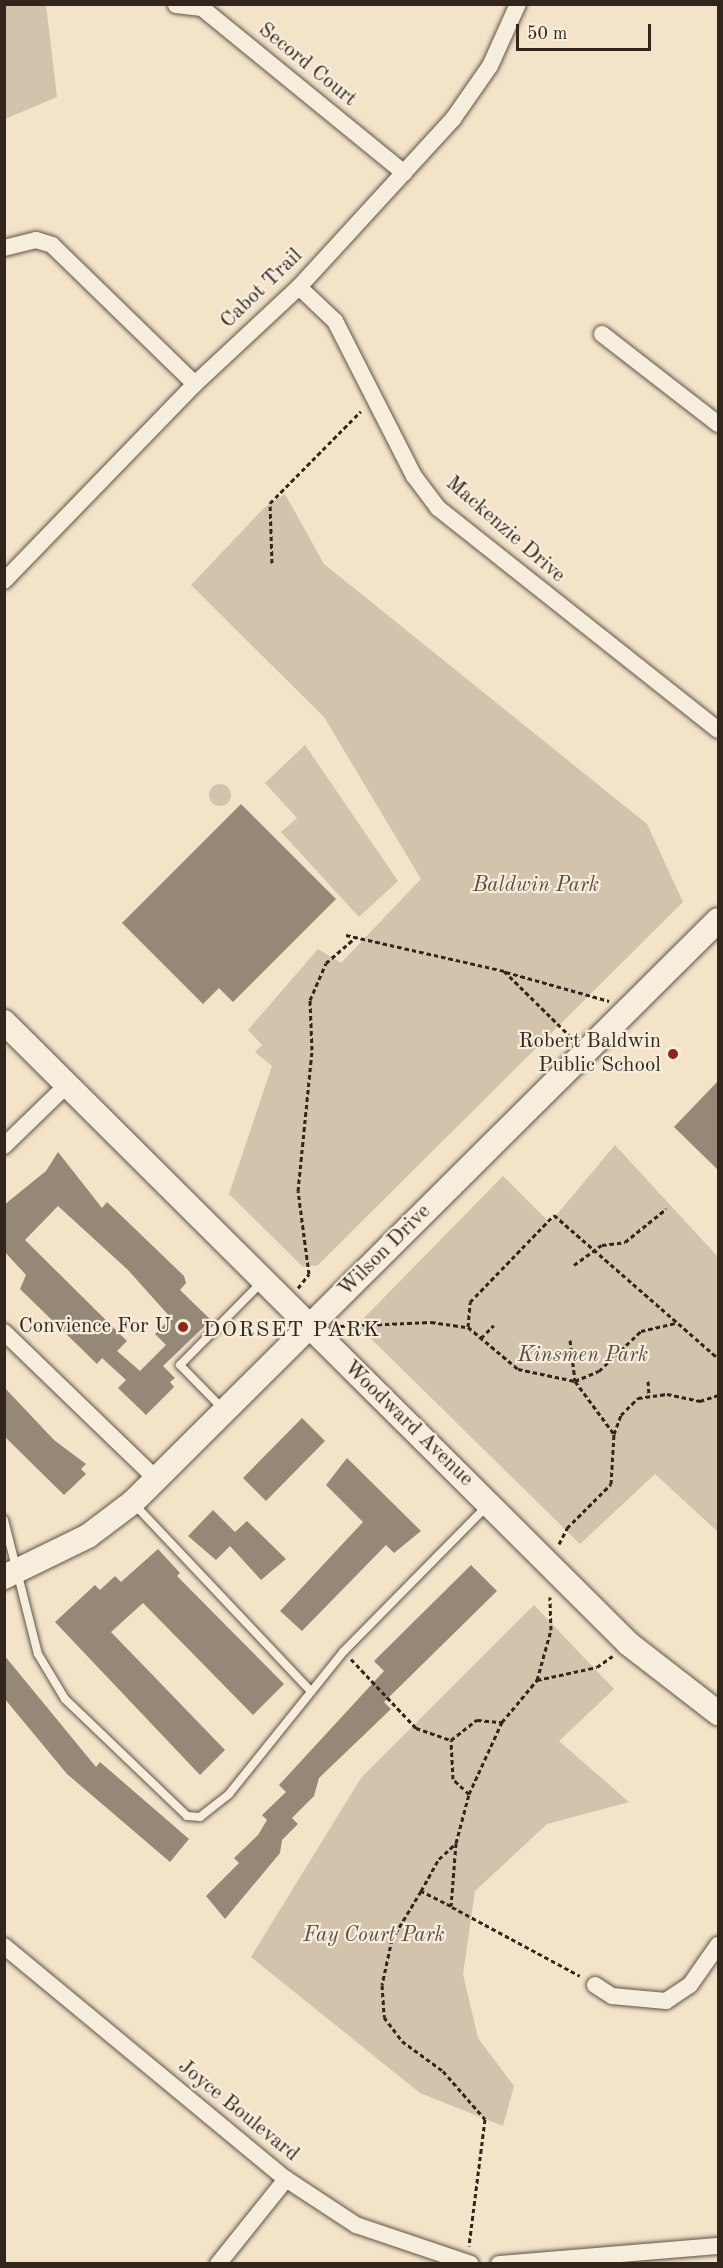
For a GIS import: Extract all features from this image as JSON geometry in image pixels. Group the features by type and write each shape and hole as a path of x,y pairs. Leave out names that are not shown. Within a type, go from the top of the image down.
{"street":[{"name":"Cabot Trail","path":"4,580 195,384 299,287 453,119 490,66 518,4"},
{"name":"Secord Court","path":"176,5 202,8 404,172"},
{"path":"4,248 36,240 52,245 195,384"},
{"name":"Mackenzie Drive","path":"299,287 335,321 414,476 438,508 715,720"},
{"path":"602,334 718,424"},
{"name":"Wilson Drive","path":"11,1575 88,1536 133,1502 718,920"},
{"name":"Woodward Avenue","path":"4,1022 69,1083 309,1327 550,1563 629,1644 718,1713"},
{"path":"4,1146 69,1083"},
{"path":"4,1332 156,1479"},
{"name":"Joyce Boulevard","path":"4,1946 286,2179 356,2225 471,2258"},
{"path":"595,1985 612,1996 666,2001 690,1985 718,1946"},
{"path":"218,2264 286,2179"},
{"path":"499,2264 663,2258 718,2246"}],"lane":[{"path":"225,1411 180,1365 264,1280"},
{"path":"133,1502 310,1689"},
{"path":"4,1520 11,1575 38,1654 65,1699 187,1816 213,1811 310,1689 489,1504"}],"path":[{"path":"272,563 270,502 375,397"},
{"path":"346,935 504,971 629,1009"},
{"path":"286,1303 309,1274 298,1191 312,1050 310,1000 326,963 355,938"},
{"path":"504,971 585,1051"},
{"path":"574,1265 592,1251 625,1242 666,1209"},
{"path":"468,1327 470,1302 554,1215 592,1251 718,1358"},
{"path":"309,1327 431,1322 468,1327 518,1369 575,1381 599,1371 641,1331 676,1323"},
{"path":"481,1338 494,1325"},
{"path":"570,1340 575,1381 614,1434"},
{"path":"648,1381 650,1395"},
{"path":"451,1906 456,1843 469,1794 502,1722 537,1680 551,1630 550,1563 567,1528 611,1484 614,1434 621,1415 650,1395 689,1401 718,1395"},
{"path":"537,1680 597,1667 629,1644"},
{"path":"344,1652 416,1728 451,1740"},
{"path":"451,1740 477,1720 502,1722"},
{"path":"451,1740 453,1779 469,1794"},
{"path":"456,1843 439,1859 392,1939 382,1985 384,2017 485,2119 468,2243 471,2258"},
{"path":"421,1891 595,1985"}],"green space":[{"path":"5,4 46,5 57,97 5,119"},
{"name":"Baldwin Park","path":"285,494 324,564 647,824 683,902 318,1265 303,1267 229,1194 272,1066 255,1052 262,1045 248,1030 318,949 341,963 421,879 324,717 191,585 265,507"},
{"path":"305,745 398,881 359,917 281,832 297,818 265,783"},
{"path":"220,784 228,787 231,795 228,803 220,806 212,803 209,795 212,787"},
{"name":"Kinsmen Park","path":"615,1145 718,1257 718,1532 655,1474 580,1544 357,1325 503,1176 550,1223"},
{"name":"Fay Court Park","path":"534,1605 614,1689 559,1741 629,1802 547,1824 475,1891 463,1974 478,2038 514,2086 503,2126 420,2093 251,1957 361,1778"}],"building":[{"path":"241,804 336,899 233,1002 219,988 203,1004 122,923"},
{"path":"718,1081 718,1170 674,1127"},
{"path":"58,1152 102,1208 107,1202 184,1276 186,1283 180,1290 211,1320 163,1366 175,1378 170,1382 174,1387 146,1415 118,1388 126,1380 102,1358 97,1364 20,1289 26,1275 4,1251 4,1205 46,1171","holes":["58,1206 128,1270 171,1318 155,1334 166,1345 140,1371 117,1351 127,1341 25,1240"]},
{"path":"4,1387 54,1440 86,1464 81,1469 86,1474 64,1495 4,1436"},
{"path":"302,1418 325,1441 266,1501 243,1478"},
{"path":"347,1458 421,1531 394,1553 386,1545 302,1631 280,1611 363,1522 326,1485"},
{"path":"213,1510 235,1532 247,1521 286,1559 261,1580 230,1546 216,1560 188,1536"},
{"path":"158,1549 180,1573 177,1576 284,1684 253,1715 143,1603 111,1632 225,1750 200,1775 55,1622 95,1585 100,1590 115,1576 121,1582"},
{"path":"471,1565 497,1591 384,1702 391,1709 319,1778 314,1796 292,1818 298,1824 282,1840 280,1853 225,1919 206,1896 239,1863 234,1858 258,1835 267,1820 262,1815 286,1792 279,1785 384,1671 374,1661"},
{"path":"4,1655 96,1767 100,1762 189,1839 170,1862 67,1774 4,1698"}],"place":[{"name":"Robert Baldwin Public School","path":"673,1054"},
{"name":"Convience For U","path":"183,1327"}],"district":[{"name":"DORSET PARK","path":"292,1331"}]}
